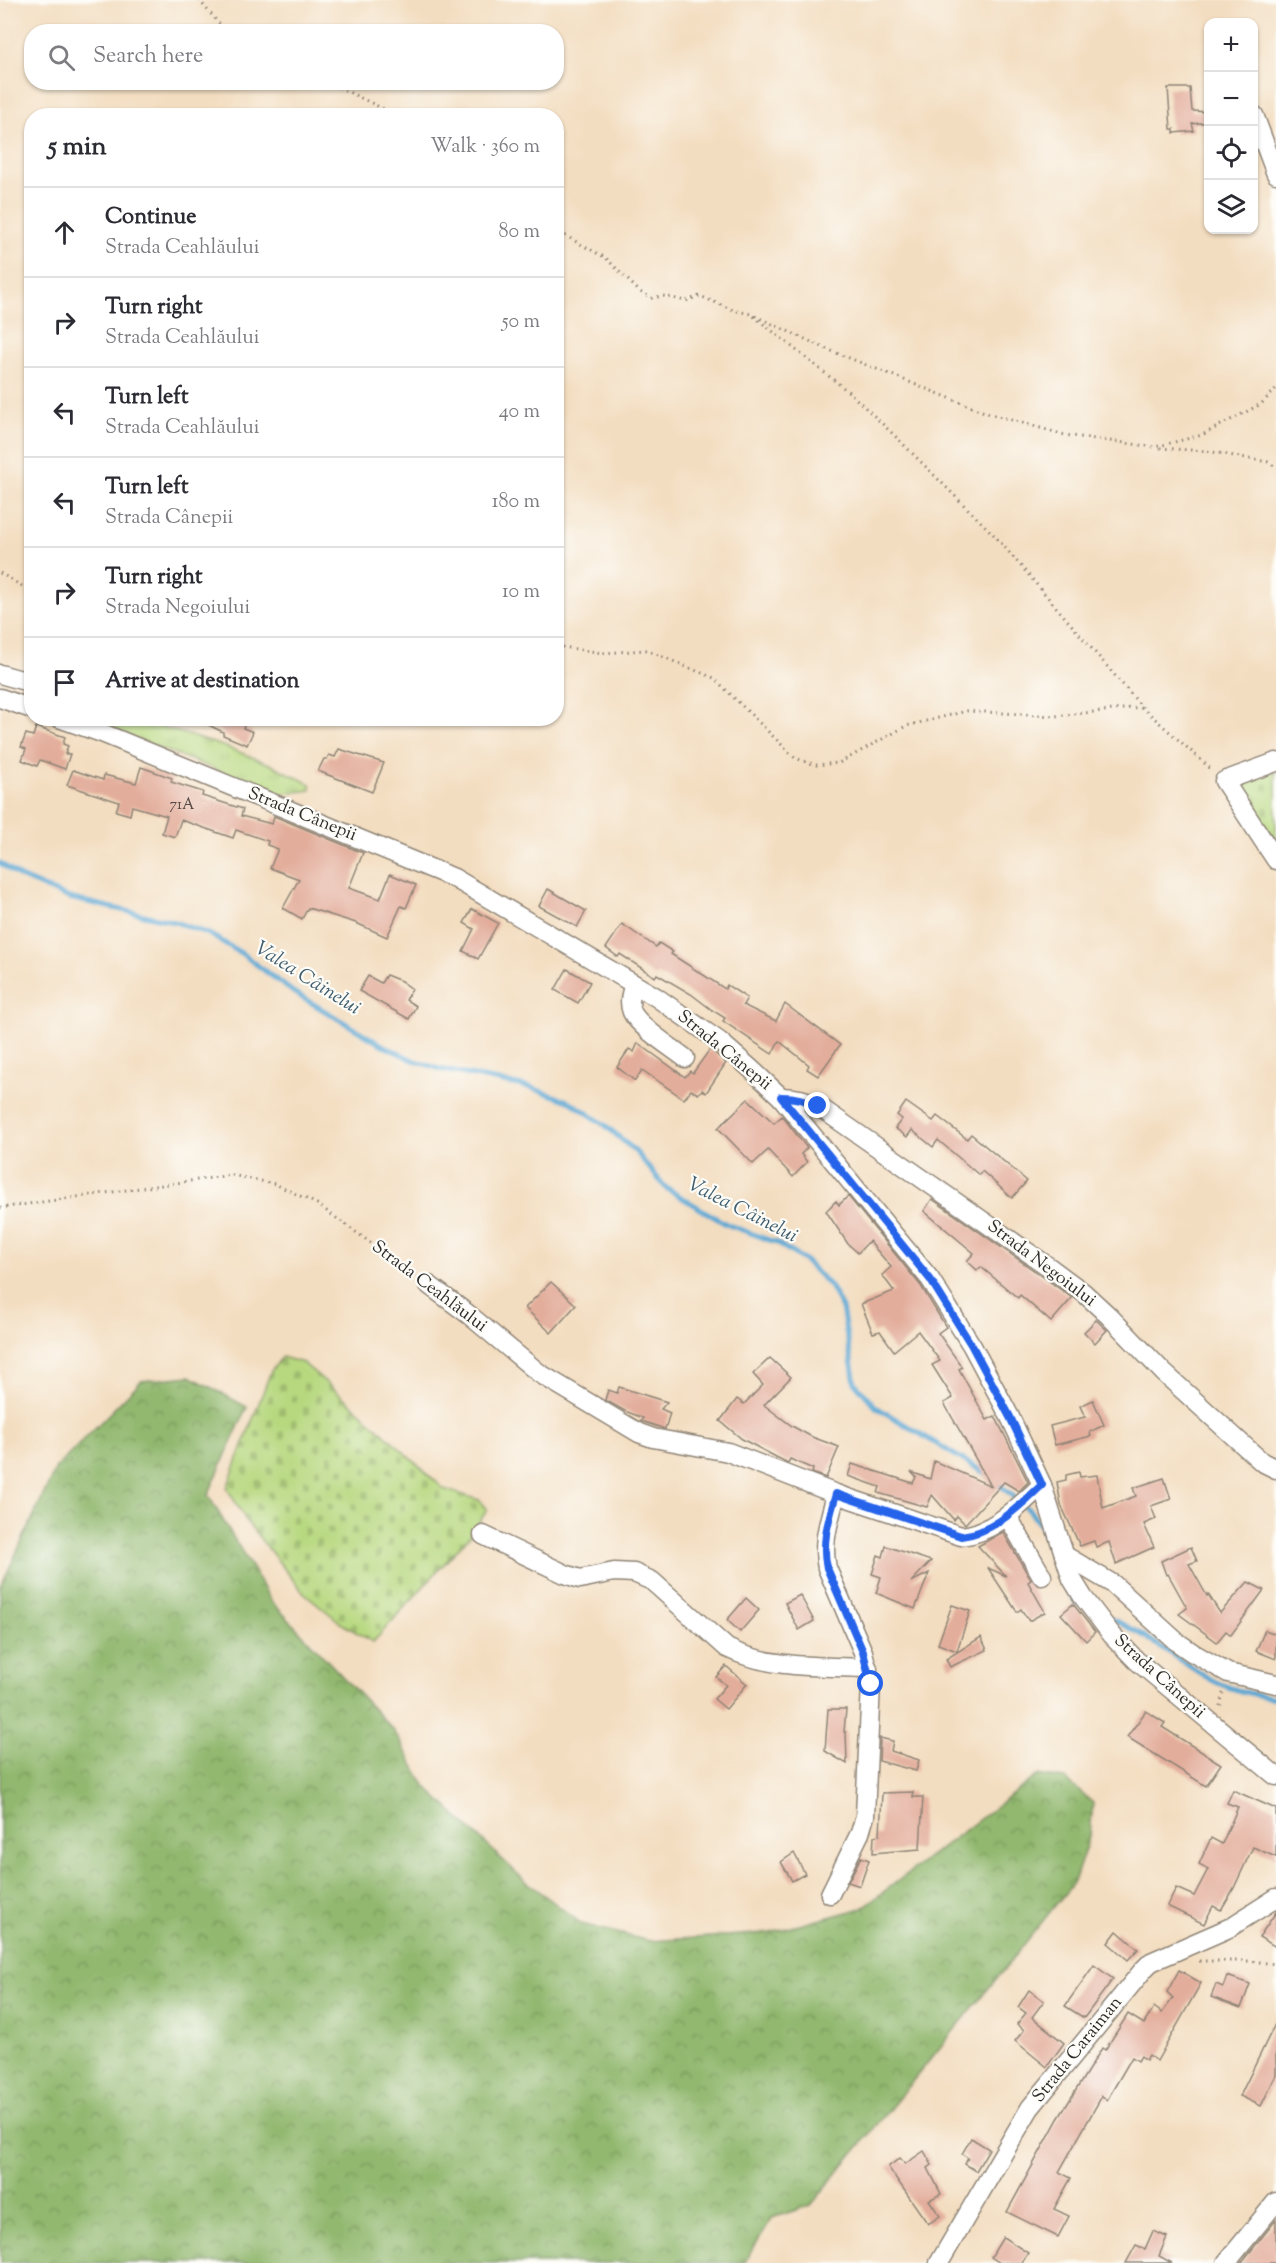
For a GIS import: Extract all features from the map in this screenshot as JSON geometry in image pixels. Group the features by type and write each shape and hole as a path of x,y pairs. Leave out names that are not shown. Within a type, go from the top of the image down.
{"street":[{"path":"1258,126 1276,174"},
{"path":"0,674 24,681"},
{"path":"0,698 24,706"},
{"name":"Strada Cânepii","path":"82,726 454,878 656,997 718,1041 781,1097 930,1279 972,1346 1010,1417 1042,1485 1072,1579 1083,1598 1112,1635 1137,1661 1276,1776"},
{"path":"1276,762 1224,781 1276,860"},
{"path":"634,984 630,999 632,1012 646,1028 685,1058"},
{"name":"Strada Negoiului","path":"781,1097 801,1098 818,1106 1049,1267 1109,1316 1164,1373 1262,1462 1276,1469"},
{"name":"Strada Ceahlăului","path":"429,1285 539,1373 639,1433 653,1438 728,1452 836,1494 961,1536 971,1535 1008,1517 1042,1485"},
{"path":"830,1894 860,1833 865,1816 871,1684 868,1668 827,1568 824,1554 825,1536 836,1494"},
{"path":"1008,1517 1042,1576"},
{"path":"483,1535 580,1579 614,1572 634,1573 652,1581 727,1648 740,1654 785,1663 868,1668"},
{"path":"1064,1555 1113,1584 1177,1642 1193,1653 1228,1673 1276,1684"},
{"name":"Strada Caraiman","path":"939,2263 1030,2108 1144,1969 1151,1962 1229,1928 1276,1898"},
{"path":"1226,2263 1276,2202"}],"path":[{"path":"199,0 219,24"},
{"path":"344,90 382,108"},
{"path":"564,235 606,258 640,292 652,298 663,296 686,301 700,296 733,310 751,314 829,350 987,413 1065,435 1155,447 1207,451 1268,462 1276,467"},
{"path":"751,314 850,393 953,494 995,536 1142,707 1224,781"},
{"path":"1155,447 1202,435 1261,404 1276,389"},
{"path":"0,573 24,587"},
{"path":"564,647 603,652 646,650 714,678 795,758 816,765 839,763 906,726 967,711 1056,716 1142,707"},
{"name":"Strada Ceahlăului","path":"0,1208 232,1175 275,1184 317,1204 429,1285"},
{"path":"1198,1961 1249,1961 1276,1964"}],"green space":[{"path":"103,726 159,726 226,747 272,765 310,784 311,790 279,794"},
{"path":"1276,771 1276,844 1241,780"},
{"path":"282,1357 303,1363 363,1414 444,1489 479,1500 487,1510 473,1532 373,1642 342,1624 302,1591 247,1522 227,1488 271,1371"},
{"path":"190,1376 247,1407 208,1495 272,1602 394,1731 426,1787 522,1878 582,1924 649,1941 770,1933 862,1908 1038,1775 1065,1779 1093,1803 1090,1834 1074,1882 811,2205 772,2218 744,2263 0,2263 0,1588 56,1468 141,1381"}],"building":[{"path":"1168,88 1190,88 1192,111 1204,112 1204,123 1192,124 1194,131 1174,133 1174,129 1171,129"},
{"path":"211,726 244,726 243,728 253,732 247,745 223,735 223,732"},
{"path":"36,727 65,737 63,744 68,746 65,754 70,754 65,769 40,760 37,766 22,760 26,749 21,747 26,734 33,736"},
{"path":"339,749 384,763 372,792 318,771 324,759 327,759 329,755 335,757"},
{"path":"141,767 172,778 171,782 203,792 202,796 243,809 241,816 272,824 274,816 363,853 349,888 380,899 390,874 416,885 406,908 401,906 387,937 356,923 308,908 302,919 283,908 299,879 270,868 278,849 267,845 268,841 236,830 233,838 181,820 175,837 162,833 167,816 132,806 130,815 116,811 119,802 67,785 73,770 103,780 104,775 136,783"},
{"path":"548,889 586,911 577,927 539,906"},
{"path":"472,909 498,923 478,959 463,951 474,929 464,923"},
{"path":"622,924 656,947 659,943 673,952 671,954 725,989 727,985 747,998 743,1005 776,1021 785,1004 840,1045 818,1076 807,1069 809,1065 779,1041 772,1054 723,1021 725,1018 691,994 657,974 655,977 620,954 618,957 606,948"},
{"path":"567,969 590,982 578,1003 555,990"},
{"path":"386,975 401,981 412,989 406,1000 416,1006 409,1019 359,991 368,976 381,983"},
{"path":"638,1043 685,1077 690,1071 693,1073 710,1049 726,1063 706,1093 702,1090 698,1094 691,1090 684,1099 642,1070 635,1081 617,1067 629,1049 634,1052"},
{"path":"748,1099 774,1123 782,1116 807,1148 801,1154 807,1162 793,1177 768,1150 753,1164 718,1128"},
{"path":"906,1102 933,1121 937,1116 967,1139 971,1134 1027,1181 1012,1198 982,1171 979,1175 938,1140 933,1147 912,1130 907,1137 895,1128 902,1119 897,1115"},
{"path":"848,1196 921,1286 946,1327 938,1333 962,1367 959,1369 987,1420 995,1416 1028,1482 1019,1491 1004,1482 965,1524 957,1516 954,1520 932,1495 927,1507 878,1493 880,1487 848,1476 852,1464 913,1483 916,1477 911,1472 930,1479 934,1461 991,1486 944,1403 953,1398 932,1365 940,1361 918,1331 894,1351 880,1331 873,1333 861,1304 894,1291 882,1275 891,1267 869,1241 858,1253 848,1244 826,1211 836,1201 839,1205"},
{"path":"932,1199 1072,1298 1051,1322 1020,1295 1018,1298 981,1267 977,1270 967,1261 974,1253 924,1211"},
{"path":"551,1282 576,1305 551,1333 525,1308"},
{"path":"1096,1320 1107,1330 1095,1343 1084,1332"},
{"path":"770,1358 791,1377 764,1405 792,1426 812,1437 839,1447 826,1478 812,1473 813,1469 790,1459 788,1463 742,1439 720,1421 737,1399 744,1404 763,1385 753,1374"},
{"path":"619,1387 667,1402 661,1409 670,1413 665,1429 641,1421 643,1418 605,1400 608,1390 617,1393"},
{"path":"1093,1400 1104,1425 1090,1432 1091,1436 1055,1445 1050,1426 1085,1417 1080,1406"},
{"path":"1079,1472 1080,1477 1097,1475 1103,1508 1136,1496 1133,1488 1164,1478 1171,1499 1151,1506 1156,1519 1144,1524 1154,1547 1116,1564 1109,1542 1096,1547 1094,1541 1080,1546 1061,1505 1057,1482 1066,1480 1066,1475"},
{"path":"1003,1532 1031,1580 1028,1582 1045,1612 1029,1621 1021,1609 1017,1612 988,1568 1006,1576 978,1546"},
{"path":"886,1546 931,1561 911,1582 929,1573 915,1609 876,1593 881,1577 872,1574 878,1555 883,1557"},
{"path":"1191,1547 1197,1561 1189,1564 1207,1596 1208,1594 1220,1613 1248,1582 1264,1590 1231,1635 1226,1631 1217,1642 1179,1614 1187,1608 1168,1574 1166,1575 1161,1561"},
{"path":"800,1595 814,1621 799,1630 785,1603"},
{"path":"746,1598 759,1610 740,1632 727,1620"},
{"path":"1073,1604 1095,1632 1086,1641 1061,1614"},
{"path":"952,1605 970,1611 957,1651 938,1644"},
{"path":"1265,1630 1276,1634 1276,1659 1256,1651"},
{"path":"981,1637 987,1650 950,1667 946,1659"},
{"path":"726,1666 747,1684 726,1709 714,1699 726,1685 716,1677"},
{"path":"828,1709 846,1709 844,1732 846,1732 847,1764 825,1751"},
{"path":"1146,1711 1165,1723 1162,1727 1221,1764 1206,1786 1127,1737"},
{"path":"880,1738 893,1741 891,1751 919,1760 916,1771 879,1761"},
{"path":"1233,1790 1276,1809 1276,1857 1253,1847 1221,1910 1213,1906 1204,1924 1167,1906 1176,1888 1194,1896 1208,1869 1199,1864 1211,1838 1222,1844 1238,1807 1227,1803"},
{"path":"913,1792 913,1797 923,1797 920,1849 873,1853 874,1836 880,1835 882,1793"},
{"path":"794,1853 805,1874 792,1881 781,1862"},
{"path":"861,1857 869,1860 860,1886 848,1882"},
{"path":"1276,1912 1276,1947 1259,1937"},
{"path":"1117,1931 1138,1949 1128,1960 1108,1943"},
{"path":"1094,1965 1113,1979 1084,2018 1065,2006"},
{"path":"1179,1970 1201,1983 1157,2061 1149,2055 1146,2060 1141,2056 1138,2061 1132,2057 1107,2100 1102,2096 1059,2172 1071,2178 1054,2209 1069,2216 1058,2237 1007,2212 1058,2119 1102,2048 1105,2050 1128,2014 1144,2024 1154,2007 1162,2013 1173,1998 1167,1992"},
{"path":"1227,1976 1250,1984 1241,2008 1211,1997 1216,1984 1223,1987"},
{"path":"1029,1990 1044,2001 1032,2017 1064,2043 1047,2067 1015,2041 1024,2030 1017,2024 1026,2013 1018,2007"},
{"path":"1276,2022 1276,2075 1261,2106 1240,2096"},
{"path":"971,2138 989,2149 976,2171 965,2164 968,2158 962,2154"},
{"path":"924,2151 932,2165 928,2168 941,2194 929,2200 940,2216 928,2224 888,2167 900,2158 905,2164"},
{"path":"1276,2220 1276,2263 1241,2263"},
{"path":"1153,2231 1167,2237 1159,2256 1172,2263 1126,2263 1136,2245 1145,2249"},
{"path":"1003,2237 1028,2253 1022,2263 1000,2263 991,2257"}],"waterway":[{"name":"Valea Câinelui","path":"0,863 20,877 69,898 175,922 209,934 241,953 293,992 384,1046 413,1060 440,1069 532,1088 571,1102 605,1125 636,1152 666,1188 726,1224 777,1243 805,1261 830,1286 842,1308 855,1383 876,1407 988,1475"},
{"name":"Valea Câinelui","path":"995,1481 1030,1511 1042,1528 1064,1586 1077,1603"},
{"name":"Valea Câinelui","path":"1106,1617 1133,1630 1217,1683 1276,1698"}],"route":[{"path":"818,1106 808,1100 781,1097 930,1279 972,1346 1010,1417 1042,1485 1008,1517 971,1535 961,1536 836,1494 825,1536 824,1554 827,1568 863,1652 871,1684"}]}
